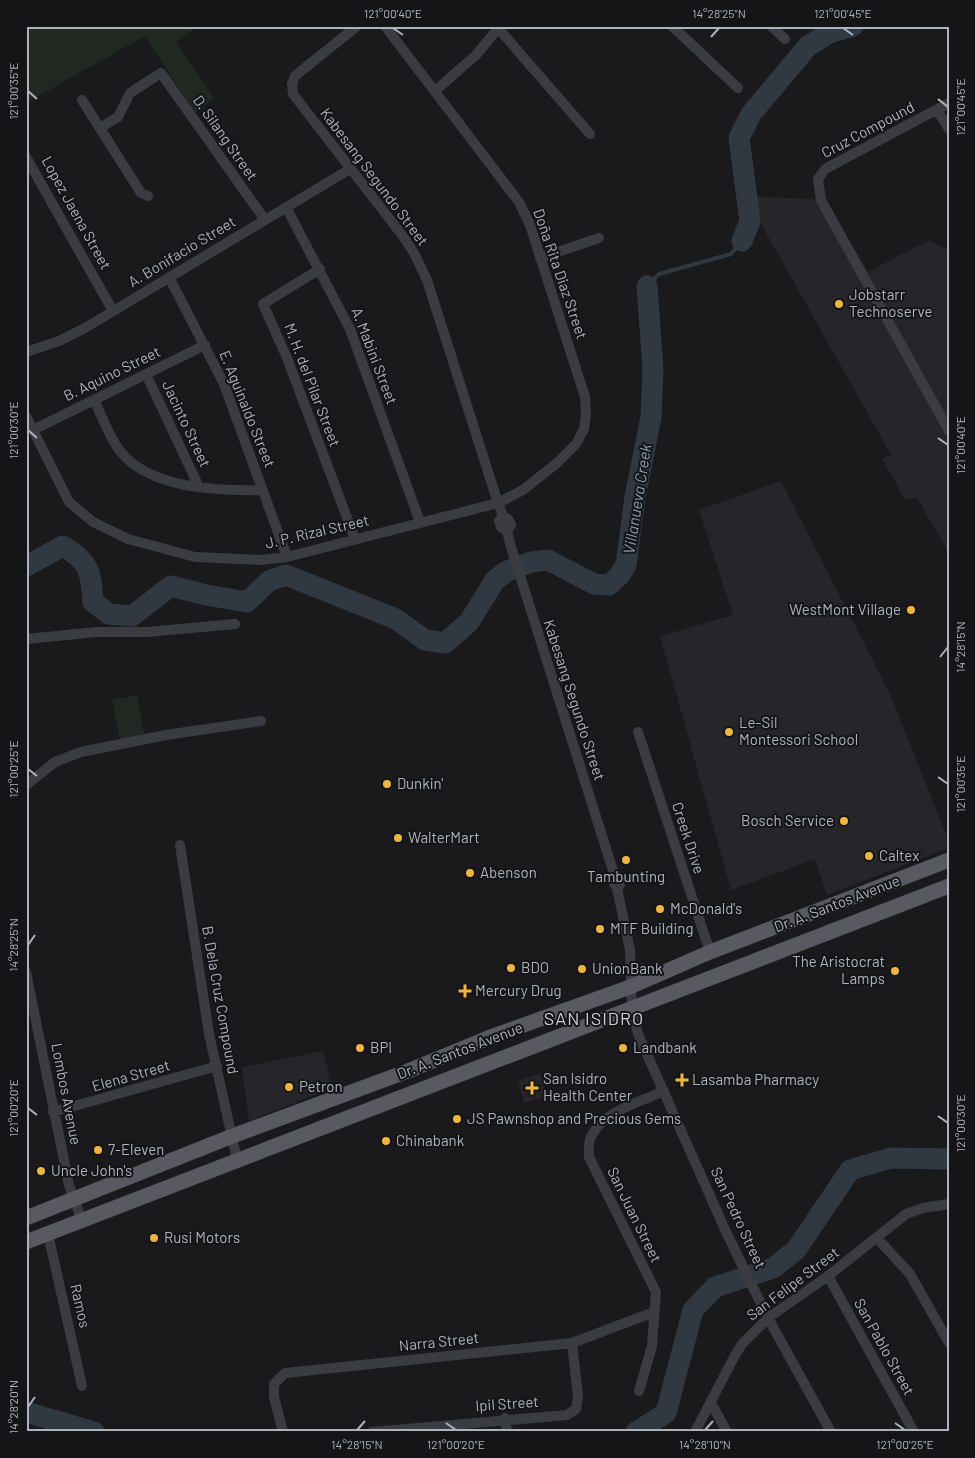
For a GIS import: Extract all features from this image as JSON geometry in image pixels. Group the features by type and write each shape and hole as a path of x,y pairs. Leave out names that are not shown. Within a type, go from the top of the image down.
{"main road":[{"name":"Dr. A. Santos Avenue","path":"26,1218 73,1198 408,1071 493,1036 630,987 710,952 949,860"},
{"name":"Dr. A. Santos Avenue","path":"26,1242 632,1010 949,886"}],"street":[{"name":"Kabesang Segundo Street","path":"357,26 295,76 292,84 293,94 402,235 427,280 498,504 503,516 508,519 511,525 508,531 511,547 615,877 613,881 617,888 630,950 632,1010"},
{"name":"Doña Rita Diaz Street","path":"385,26 519,202 530,225 585,397 584,429 576,444 557,463 523,490 498,504"},
{"path":"672,26 738,88"},
{"path":"771,26 785,39"},
{"path":"435,91 476,55 499,27 590,134"},
{"name":"D. Silang Street","path":"100,128 118,117 130,93 161,72 265,220"},
{"path":"82,100 141,192 148,196"},
{"name":"Cruz Compound","path":"949,103 825,168 818,179 821,200 949,431"},
{"path":"937,110 949,129"},
{"name":"Lopez Jaena Street","path":"26,157 113,311"},
{"name":"A. Bonifacio Street","path":"26,352 59,341 113,311 350,169"},
{"name":"A. Mabini Street","path":"286,207 350,329 420,522"},
{"path":"540,258 599,238"},
{"name":"M. H. del Pilar Street","path":"320,269 263,304 287,358 355,540"},
{"name":"E. Aguinaldo Street","path":"169,277 224,384 287,557"},
{"name":"B. Aquino Street","path":"33,430 205,345"},
{"name":"Jacinto Street","path":"146,374 199,487"},
{"path":"94,400 119,450 138,469 178,483 199,487 223,491 262,490"},
{"name":"J. P. Rizal Street","path":"26,416 69,502 94,522 128,539 195,557 260,560 287,557 420,522 498,504"},
{"path":"26,638 97,632 147,632 235,624"},
{"path":"26,785 55,762 81,752 166,735 261,721"},
{"name":"Creek Drive","path":"638,732 710,952"},
{"name":"B. Dela Cruz Compound","path":"180,845 202,996 230,1138 237,1160"},
{"name":"Lombos Avenue","path":"26,972 53,1112 73,1198 82,1221"},
{"name":"San Pedro Street","path":"632,1010 638,1034 743,1268 768,1318 831,1432"},
{"name":"Elena Street","path":"53,1112 217,1066"},
{"name":"San Juan Street","path":"638,1390 652,1346 656,1292 589,1157 590,1138 599,1126 613,1114 664,1091"},
{"name":"San Felipe Street","path":"695,1432 738,1350 768,1318 828,1276 906,1214 923,1208 949,1204"},
{"name":"Ramos","path":"48,1234 82,1386"},
{"path":"877,1238 910,1274 949,1344"},
{"name":"San Pablo Street","path":"828,1276 914,1432"},
{"name":"Narra Street","path":"283,1432 274,1397 274,1384 284,1373 572,1343 654,1312"},
{"name":"Ipil Street","path":"372,1432 505,1418 567,1415 576,1409 578,1396 572,1343"},
{"path":"711,1403 727,1432"},
{"path":"505,1418 506,1432"}],"shaded area":[{"path":"26,26 199,26 176,42 214,98 195,113 145,36 26,103"},
{"path":"752,196 825,200 868,272 930,240 949,251 949,553 917,498 905,500 882,458 891,455 756,215"},
{"path":"781,481 890,694 949,842 949,848 827,895 815,859 731,890 660,636 733,615 699,510"},
{"path":"137,695 145,738 121,743 112,700"},
{"path":"323,1051 332,1088 249,1121 242,1067"},
{"name":"San Isidro Health Center","path":"540,1074 547,1096 524,1103 518,1081"}],"waterway":[{"name":"Villanueva Creek","path":"742,241 750,221 739,138 751,114 808,46 831,32 853,26"},
{"name":"Villanueva Creek","path":"647,286 659,274 731,254 742,241"},
{"name":"Villanueva Creek","path":"26,566 63,546 79,557 84,563 90,575 93,602 109,614 132,616 171,586 206,595 247,602 269,581 286,575 396,619 425,640 445,643 469,622 495,580 507,571 531,562 548,560 594,584 609,585 619,576 626,565 635,497 651,417 653,369 647,286"},
{"path":"636,1432 666,1413 693,1310 715,1287 773,1268 796,1250 850,1170 891,1158 949,1159"},
{"path":"26,1412 94,1432"}],"place":[{"name":"Jobstarr Technoserve","path":"839,304"},
{"name":"WestMont Village","path":"911,610"},
{"name":"Le-Sil Montessori School","path":"729,732"},
{"name":"Dunkin'","path":"387,784"},
{"name":"Bosch Service","path":"844,821"},
{"name":"WalterMart","path":"398,838"},
{"name":"Caltex","path":"869,856"},
{"name":"Tambunting","path":"626,860"},
{"name":"Abenson","path":"470,873"},
{"name":"McDonald's","path":"660,909"},
{"name":"MTF Building","path":"600,929"},
{"name":"BDO","path":"511,968"},
{"name":"UnionBank","path":"582,969"},
{"name":"The Aristocrat Lamps","path":"895,971"},
{"name":"Mercury Drug","path":"465,991"},
{"name":"BPI","path":"360,1048"},
{"name":"Landbank","path":"623,1048"},
{"name":"Lasamba Pharmacy","path":"682,1080"},
{"name":"Petron","path":"289,1087"},
{"name":"San Isidro Health Center","path":"532,1088"},
{"name":"JS Pawnshop and Precious Gems","path":"457,1119"},
{"name":"Chinabank","path":"386,1141"},
{"name":"7-Eleven","path":"98,1150"},
{"name":"Uncle John's","path":"41,1171"},
{"name":"Rusi Motors","path":"154,1238"}],"district":[{"name":"SAN ISIDRO","path":"594,1019"}]}
